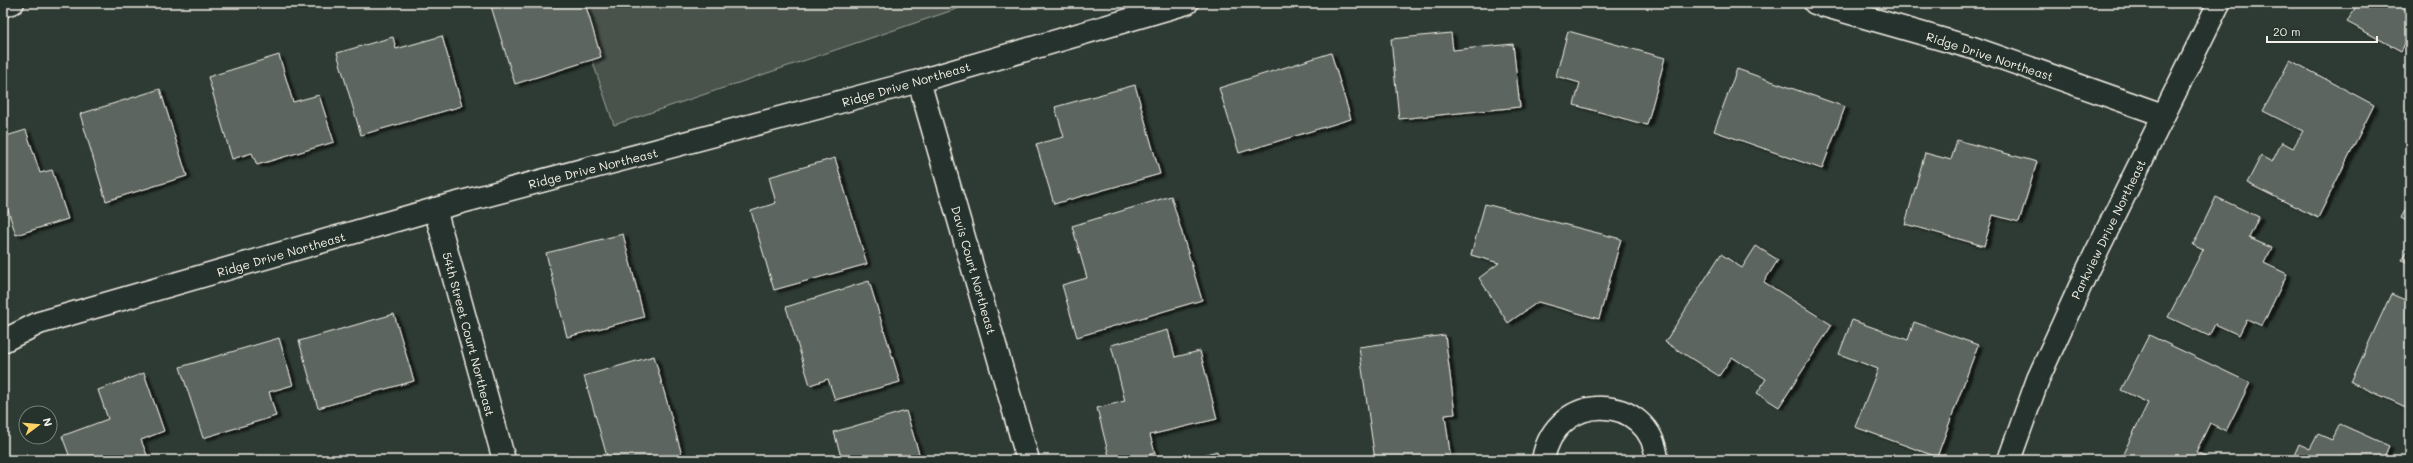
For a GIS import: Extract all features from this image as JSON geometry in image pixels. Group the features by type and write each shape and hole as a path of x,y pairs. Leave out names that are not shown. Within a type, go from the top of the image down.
{"street":[{"name":"Ridge Drive Northeast","path":"3,341 39,323 435,209 919,81 1187,3"},
{"name":"Ridge Drive Northeast","path":"1815,3 1973,48 2163,115"},
{"name":"Parkview Drive Northeast","path":"2009,460 2038,380 2087,271 2219,3"},
{"name":"Davis Court Northeast","path":"919,81 1028,460"},
{"name":"54th Street Court Northeast","path":"435,209 504,460"},
{"path":"1543,460 1546,446 1555,429 1568,417 1585,409 1604,407 1621,412 1637,421 1650,435 1657,460"}],"lane":[{"path":"3,7 14,3"}],"shaded area":[{"path":"573,3 974,3 614,125"}],"building":[{"path":"490,3 585,3 601,57 515,84"},
{"path":"2358,3 2410,3 2410,35 2401,51 2347,22"},
{"path":"1568,31 1665,58 1647,125 1574,105 1580,83 1556,76"},
{"path":"1451,33 1453,50 1513,44 1520,107 1399,119 1391,39"},
{"path":"442,36 462,106 361,135 337,53 393,37 396,49"},
{"path":"1331,53 1351,119 1239,153 1219,88"},
{"path":"279,55 293,102 319,95 334,142 257,165 252,153 232,159 208,77"},
{"path":"2290,60 2374,105 2318,218 2247,183 2261,156 2272,162 2282,142 2293,148 2303,131 2263,111"},
{"path":"1737,69 1845,107 1822,169 1714,131"},
{"path":"1135,85 1160,174 1054,204 1036,144 1064,137 1055,107"},
{"path":"160,89 187,176 106,201 80,114"},
{"path":"26,130 40,173 52,170 68,219 16,235 3,195 3,137"},
{"path":"1957,140 2037,162 2019,222 1993,215 1984,246 1905,224 1925,153 1951,160"},
{"path":"835,158 867,264 774,290 751,211 776,203 769,177"},
{"path":"1171,196 1202,300 1077,337 1062,285 1087,278 1072,226"},
{"path":"2216,197 2259,217 2249,238 2272,248 2264,263 2287,274 2262,326 2247,319 2239,335 2215,324 2209,336 2168,317 2203,250 2193,245"},
{"path":"2410,201 2410,223 2401,218"},
{"path":"1485,204 1621,239 1599,319 1538,302 1508,323 1479,278 1499,263 1471,255"},
{"path":"623,234 644,317 567,337 546,253"},
{"path":"1756,246 1778,260 1764,282 1832,325 1779,407 1757,393 1766,379 1732,357 1719,376 1665,342 1721,254 1742,268"},
{"path":"2410,246 2410,264 2402,260"},
{"path":"869,281 900,382 835,400 828,379 810,385 786,307"},
{"path":"2391,294 2410,302 2410,409 2351,382"},
{"path":"394,314 414,381 318,408 299,341"},
{"path":"1852,320 1908,340 1914,322 1978,345 1937,457 1855,427 1878,369 1839,354"},
{"path":"1168,330 1175,357 1200,351 1217,419 1150,435 1155,453 1126,460 1110,460 1097,408 1125,401 1111,345"},
{"path":"1445,335 1455,414 1445,415 1451,460 1375,460 1359,347"},
{"path":"2149,335 2250,383 2226,431 2210,423 2196,452 2214,460 2126,460 2121,458 2148,403 2121,390"},
{"path":"279,338 293,385 269,392 276,416 203,438 180,367"},
{"path":"654,356 682,455 663,460 608,460 584,376"},
{"path":"144,373 164,431 141,440 149,460 71,460 62,436 108,419 98,390"},
{"path":"906,411 921,460 842,460 834,432"},
{"path":"2340,424 2389,446 2383,460 2292,460 2299,444 2310,449 2318,434 2332,440"},
{"path":"1217,451 1219,460 1185,460"}]}
